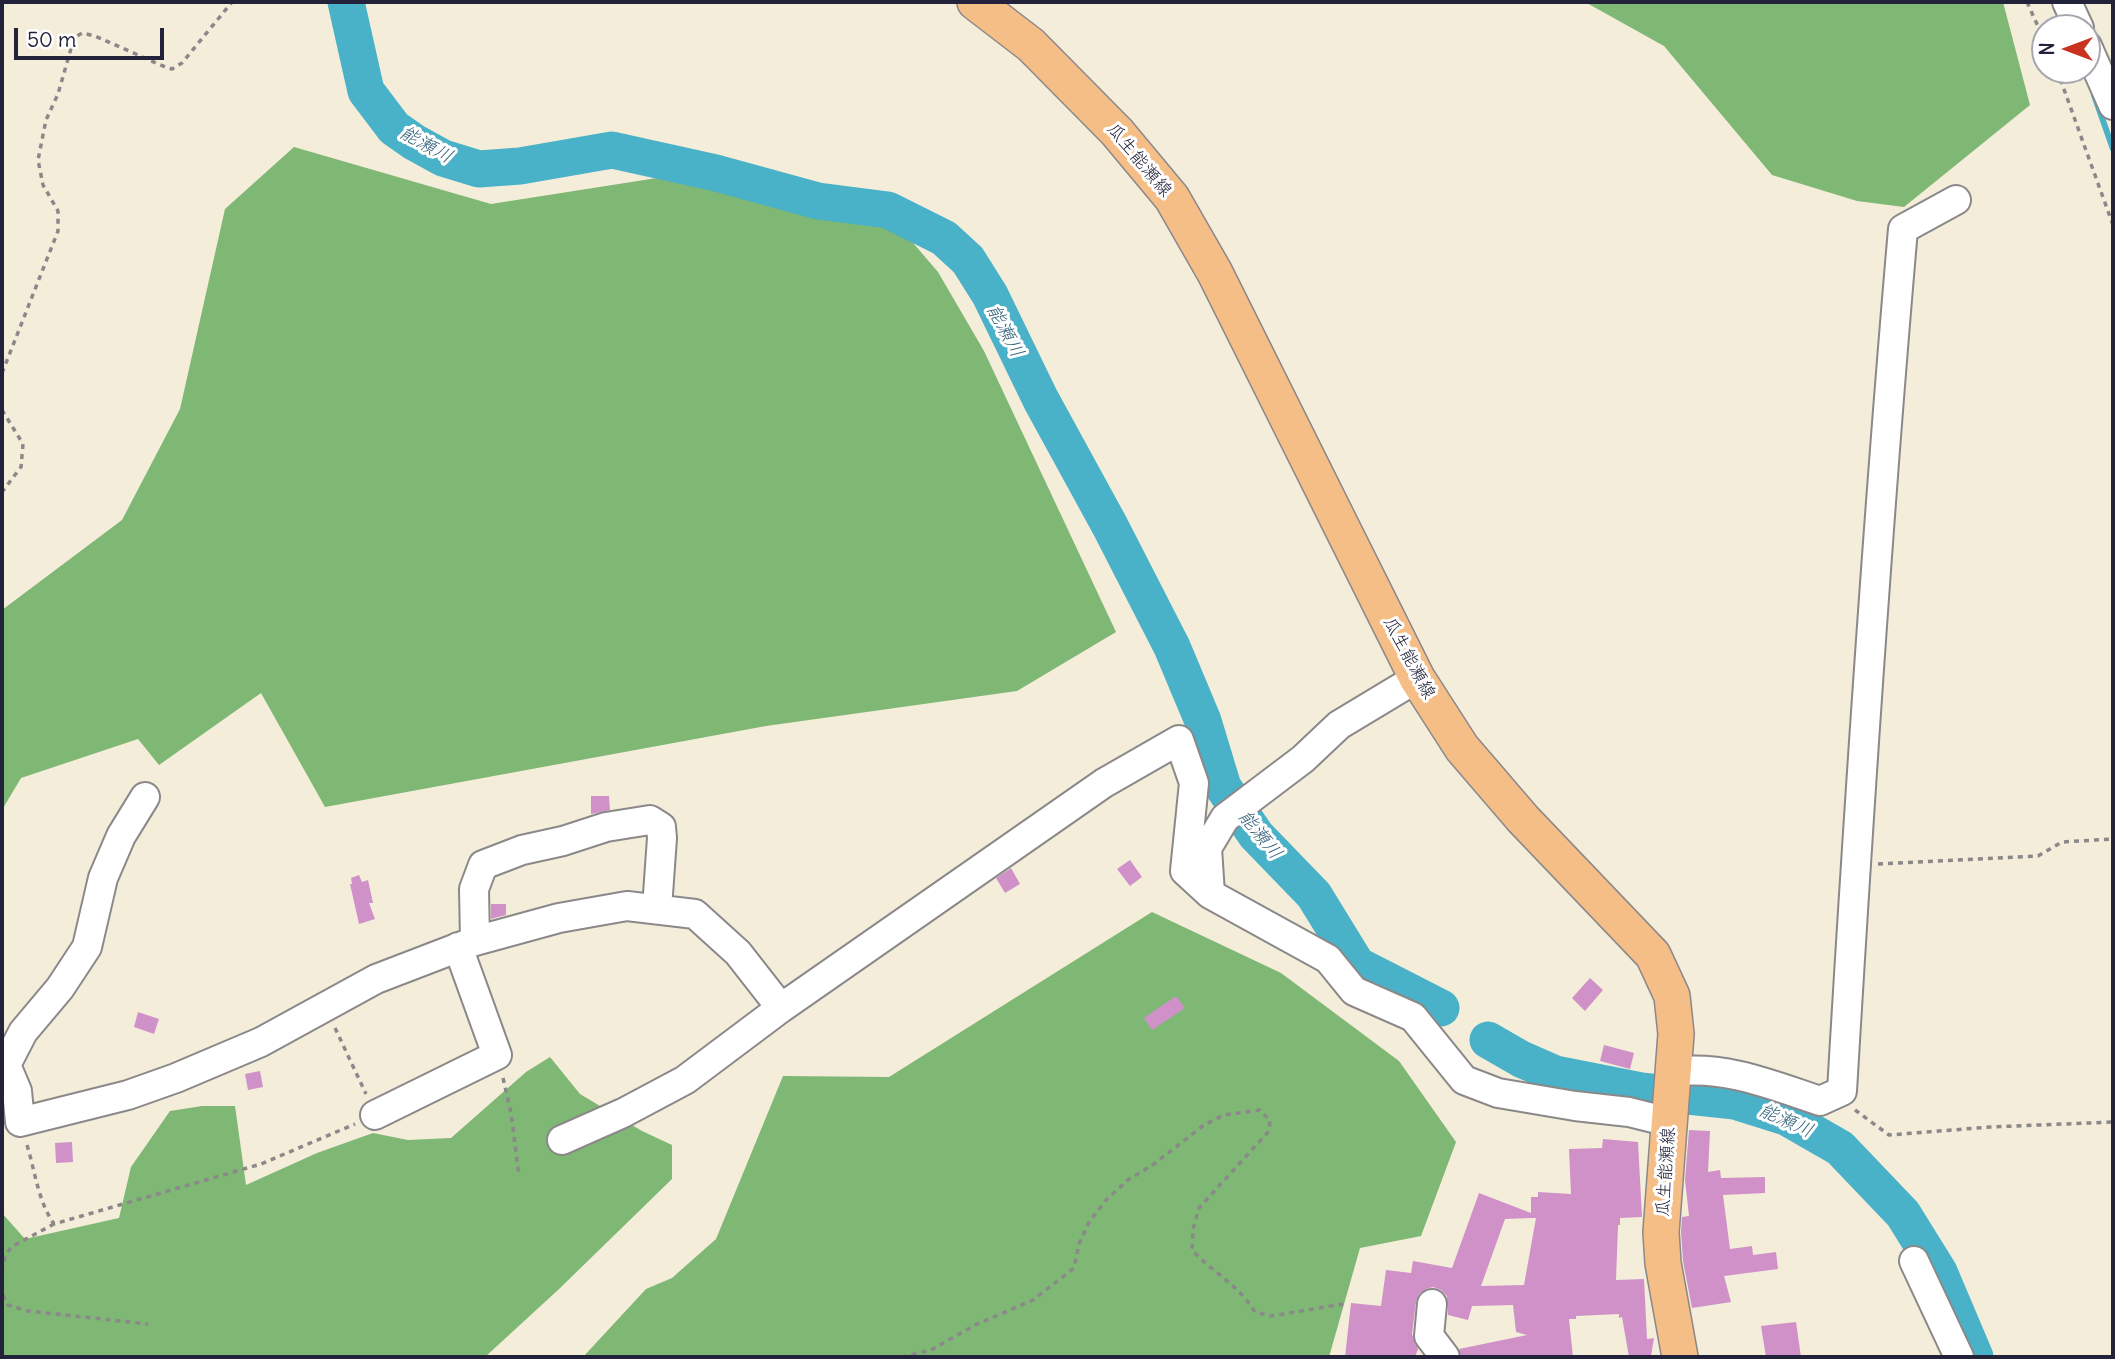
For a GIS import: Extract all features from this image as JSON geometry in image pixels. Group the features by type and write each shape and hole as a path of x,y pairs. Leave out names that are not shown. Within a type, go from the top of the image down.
{"main road":[{"name":"瓜生能瀬線","path":"975,2 1031,45 1117,132 1172,198 1215,273 1417,678 1462,748 1523,819 1653,955 1672,996 1676,1034 1661,1232 1663,1263 1680,1357"}],"street":[{"path":"2101,78 2113,105"},
{"path":"1673,1072 1695,1069 1737,1074 1821,1101 1842,1091 1855,865 1903,229 1956,200"},
{"path":"1210,894 1207,848 1225,818 1303,759 1339,725 1417,678"},
{"path":"562,1140 623,1113 685,1080 781,1008 1104,783 1179,740 1194,783 1185,871 1210,894 1328,959 1354,992 1413,1017 1464,1080 1498,1093 1629,1112 1669,1122"},
{"path":"145,797 121,836 103,878 87,947 60,988 23,1032 6,1065 17,1091 20,1122 128,1096 176,1078 261,1042 376,979 467,944 559,918 627,906 695,914 738,953 781,1008"},
{"path":"376,1115 497,1055 467,944 474,889 482,865 522,850 563,841 606,827 650,820 661,827 662,838 657,908"},
{"path":"1914,1261 1959,1357"},
{"path":"1432,1304 1429,1336 1445,1357"}],"path":[{"path":"2,373 58,231 58,211 43,185 38,160 46,120 58,94 74,38 82,33 95,36 172,69 182,63 232,2"},
{"path":"2062,84 2113,225"},
{"path":"2,410 23,444 21,467 2,492"},
{"path":"1855,865 2038,856 2062,842 2113,839"},
{"path":"2,1271 10,1247 54,1224 261,1164 376,1115 325,1007"},
{"path":"497,1055 511,1113 519,1176"},
{"path":"1833,1095 1889,1135 1990,1127 2113,1122"},
{"path":"902,1357 931,1350 975,1325 1033,1300 1057,1283 1074,1268 1079,1244 1089,1222 1106,1200 1128,1180 1154,1164 1204,1125 1224,1115 1242,1111 1260,1110 1270,1122 1269,1131 1199,1208 1193,1229 1192,1250 1203,1263 1230,1281 1255,1312 1271,1316 1343,1304"},
{"path":"20,1122 38,1189 54,1224"},
{"path":"2,1285 8,1305 27,1311 148,1324"}],"green space":[{"path":"1585,2 2003,2 2030,105 1904,207 1857,201 1772,175 1664,46"},
{"path":"294,147 491,204 708,170 896,223 938,272 984,351 1116,632 1017,691 766,726 325,807 261,693 159,765 138,739 21,778 2,810 2,610 122,520 180,409 225,209"},
{"path":"1152,912 1281,973 1399,1061 1456,1142 1421,1236 1360,1248 1329,1357 583,1357 646,1289 672,1278 716,1239 783,1076 889,1077"},
{"path":"550,1057 580,1094 642,1131 672,1145 672,1179 485,1357 2,1357 2,1213 25,1239 119,1218 131,1167 170,1111 202,1106 235,1106 246,1185 317,1153 373,1133 408,1140 451,1138 526,1072"}],"building":[{"path":"591,796 609,796 610,810 591,814"},
{"path":"1130,860 1142,877 1130,886 1117,869"},
{"path":"1011,868 1020,884 1005,893 996,878"},
{"path":"359,875 362,882 368,880 373,903 369,903 375,919 359,924 350,884 351,878"},
{"path":"491,904 506,904 506,915 491,919"},
{"path":"1590,978 1603,990 1585,1011 1572,998"},
{"path":"1176,996 1185,1008 1152,1030 1144,1018"},
{"path":"138,1012 159,1019 154,1034 134,1027"},
{"path":"1604,1045 1634,1053 1630,1069 1600,1061"},
{"path":"260,1071 263,1087 248,1090 245,1074"},
{"path":"1689,1130 1710,1131 1708,1172 1720,1170 1721,1178 1765,1177 1765,1193 1723,1195 1730,1249 1752,1246 1753,1255 1776,1252 1778,1269 1724,1276 1731,1302 1692,1308 1683,1261 1681,1232 1682,1217 1689,1216 1685,1180"},
{"path":"1603,1139 1638,1142 1642,1217 1620,1218 1616,1280 1644,1279 1647,1339 1654,1338 1651,1356 1629,1357 1622,1317 1619,1318 1619,1314 1576,1316 1576,1319 1569,1319 1573,1357 1461,1357 1459,1349 1527,1335 1516,1332 1513,1305 1472,1306 1468,1320 1448,1315 1447,1296 1433,1287 1419,1294 1416,1302 1412,1334 1418,1349 1415,1357 1345,1357 1351,1303 1381,1306 1386,1270 1411,1273 1413,1261 1452,1268 1479,1193 1531,1213 1531,1197 1538,1197 1538,1192 1571,1194 1569,1149 1602,1148","holes":["1536,1218 1524,1285 1481,1286 1505,1219"]},
{"path":"72,1142 73,1162 56,1163 55,1143"},
{"path":"1796,1322 1801,1357 1766,1357 1761,1326"}],"waterway":[{"name":"能瀬川","path":"346,2 366,91 394,128 443,158 479,169 520,166 612,150 716,173 818,201 888,210 944,238 968,260 990,295 1041,400 1172,647 1203,721 1223,787 1256,835 1314,895 1357,965 1441,1008"},
{"path":"2094,95 2113,149"},
{"name":"能瀬川","path":"1488,1040 1555,1074 1641,1091 1735,1101 1786,1117 1840,1148 1903,1214 1939,1272 1975,1357"}]}
